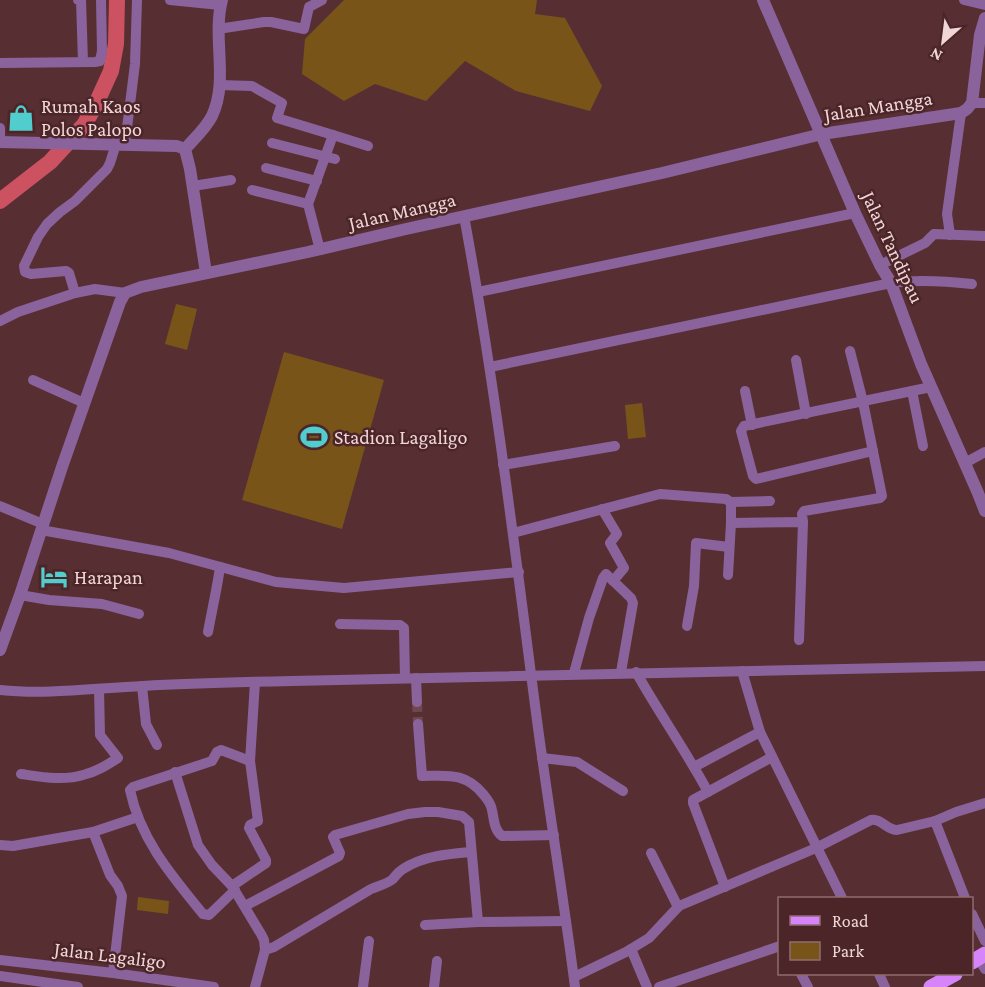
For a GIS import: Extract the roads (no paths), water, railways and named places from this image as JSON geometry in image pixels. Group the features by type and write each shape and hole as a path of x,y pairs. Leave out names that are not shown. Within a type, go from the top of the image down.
{"main road":[{"path":"931,987 953,975"}],"street":[{"path":"81,0 83,62"},
{"path":"0,63 99,62 101,59 101,0"},
{"path":"75,293 69,273 66,271 31,274 25,272 24,268 34,244 48,224 75,201 107,169 110,163 135,64 137,0"},
{"path":"170,0 221,5 218,26 220,55 218,96 212,115 185,149"},
{"path":"218,26 271,22 303,29 308,9 312,4 322,0"},
{"name":"Jalan Tandipau","path":"763,0 855,213 891,283 931,387 985,512"},
{"path":"964,0 985,5"},
{"path":"985,18 972,103 985,103"},
{"path":"219,85 252,86 282,102 277,118 368,146"},
{"name":"Jalan Mangga","path":"124,293 141,287 320,250 822,134 961,113 972,103"},
{"path":"950,235 947,214 961,113"},
{"path":"0,128 0,142 177,146 185,149"},
{"path":"320,250 308,204 317,181 330,158 333,135"},
{"path":"272,143 330,158"},
{"path":"185,149 206,273"},
{"path":"266,168 317,181"},
{"path":"193,186 231,180"},
{"path":"252,190 308,204"},
{"path":"478,292 855,213"},
{"path":"464,216 490,367 542,758 575,982 653,935 678,907 816,848 874,820 895,830 935,821 985,803"},
{"path":"880,265 925,243 933,234 985,236"},
{"path":"490,367 891,283 939,281 972,284"},
{"path":"0,321 18,312 75,293 94,289 124,293 0,650"},
{"path":"799,640 802,514 804,511 881,497 882,494 850,351"},
{"path":"796,360 806,414"},
{"path":"33,380 84,403"},
{"path":"873,451 756,478 753,476 741,432 744,426 931,387"},
{"path":"746,391 752,425"},
{"path":"912,391 923,446"},
{"path":"503,465 615,446"},
{"path":"965,463 985,452"},
{"path":"513,533 660,494 726,499 730,502 770,501"},
{"path":"728,574 730,502"},
{"path":"0,506 42,527 169,554 276,582 337,588 519,572"},
{"path":"602,509 616,534 610,543 624,568 613,581"},
{"path":"731,523 803,522"},
{"path":"687,626 694,586 696,543 729,547"},
{"path":"208,632 220,567"},
{"path":"574,673 589,618 606,574 631,598 633,606 621,672"},
{"path":"20,595 49,600 96,603 140,614"},
{"path":"340,624 394,624 404,628 417,702"},
{"path":"0,690 36,692 255,682 574,673 985,666"},
{"path":"742,671 760,732 771,757 841,897"},
{"path":"636,672 708,792"},
{"path":"250,761 221,750 212,760 131,789 130,792 138,817 154,849 203,914 209,915 233,888 266,862 249,828 258,821 250,761 255,682"},
{"path":"142,686 146,724 157,745"},
{"path":"21,774 49,778 83,776 118,758 100,735 99,689"},
{"path":"418,724 422,776 451,776 472,782 491,804 496,830 502,836 554,836"},
{"path":"694,767 760,732"},
{"path":"725,887 693,803 695,799 771,757"},
{"path":"542,758 577,762 623,791"},
{"path":"175,772 198,845 233,888 264,940 265,950 255,987"},
{"path":"245,906 339,856 334,835 408,814 434,812 464,817 469,822 478,922"},
{"path":"0,846 13,846 93,832 138,817"},
{"path":"935,821 965,897"},
{"path":"93,832 110,875 122,896 113,973"},
{"path":"265,950 274,947 371,889 387,883 406,867 446,854 471,852"},
{"path":"651,853 678,907"},
{"path":"973,916 985,941"},
{"path":"425,925 566,921"},
{"path":"363,987 369,941"},
{"path":"659,987 778,947"},
{"path":"631,949 647,987"},
{"name":"Jalan Lagaligo","path":"0,960 214,987"},
{"path":"434,987 437,961"},
{"path":"73,987 79,969"},
{"name":"Jalan Lagaligo","path":"0,976 73,987"}],"waterway":[{"path":"0,201 50,162 84,125 111,71 116,44 117,0"}],"tunnel":[{"path":"417,702 418,724"}],"place":[{"name":"Rumah Kaos Polos Palopo","path":"21,118"},
{"name":"Stadion Lagaligo","path":"314,437"},
{"name":"Harapan","path":"54,577"}]}
